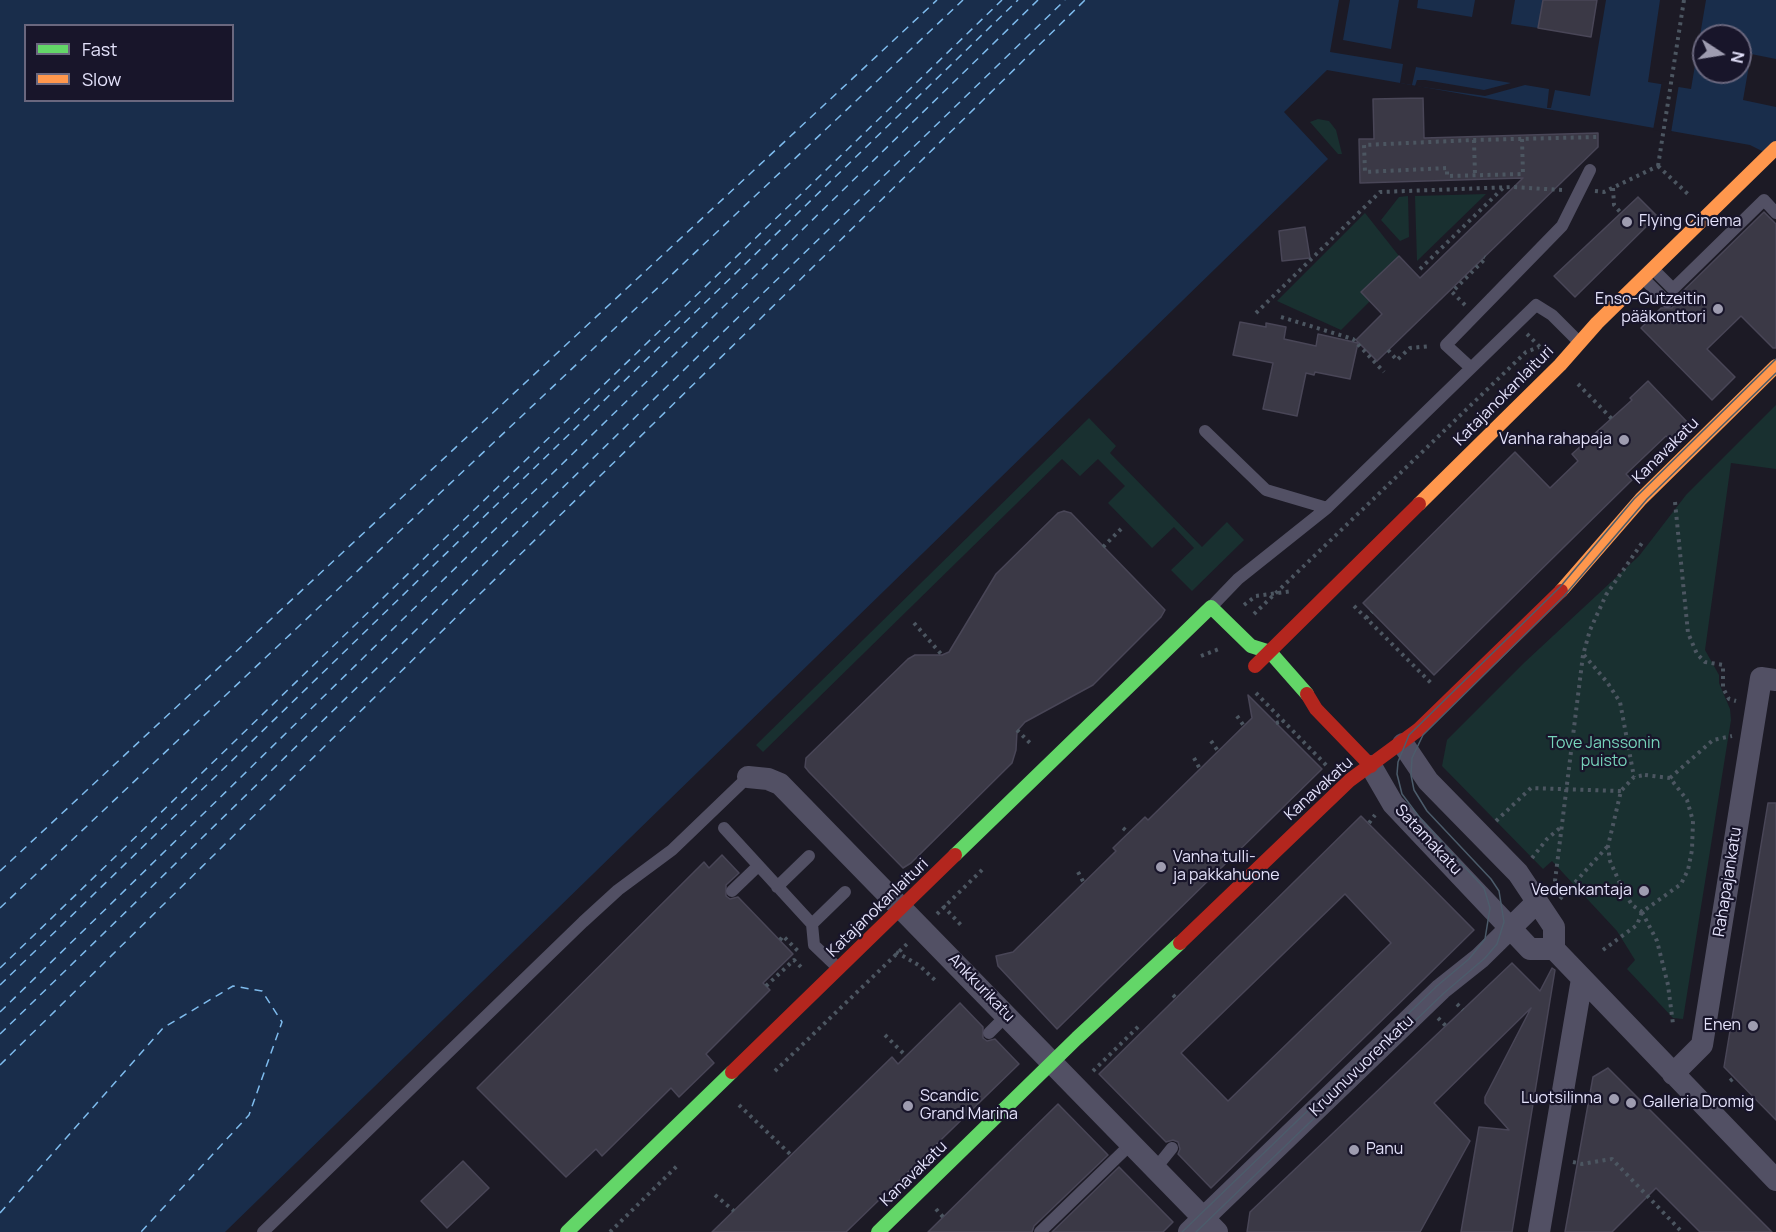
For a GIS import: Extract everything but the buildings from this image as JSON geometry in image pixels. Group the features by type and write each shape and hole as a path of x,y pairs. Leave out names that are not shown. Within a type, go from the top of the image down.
{"main road":[{"name":"Katajanokanlaituri","path":"1255,654 1560,365 1578,342 1773,151"},
{"name":"Kanavakatu","path":"878,1232 1053,1061 1350,780 1403,744 1554,599 1641,499 1776,366"},
{"name":"Katajanokanlaituri","path":"567,1232 1211,607"},
{"name":"Satamakatu","path":"1211,607 1255,654 1304,688 1316,709 1371,766"},
{"name":"Satamakatu","path":"1299,704 1316,709"}],"street":[{"name":"Rahapajankatu","path":"1673,1074 1702,1046 1768,679"},
{"path":"1403,744 1428,781 1518,873 1546,896 1554,927 1554,949 1776,1180"},
{"name":"Satamakatu","path":"1371,766 1393,804 1530,949 1554,949"},
{"name":"Ankkurikatu","path":"748,777 768,779 780,784 902,906 1156,1168 1204,1227"},
{"name":"Kruunuvuorenkatu","path":"1204,1227 1441,989 1480,958 1546,896"},
{"path":"1539,1232 1582,979"}],"lane":[{"path":"1471,368 1446,345 1562,226 1590,170"},
{"path":"1648,273 1673,289 1764,200 1776,213"},
{"path":"1648,273 1667,302"},
{"path":"1211,607 1238,579 1327,508 1536,305 1552,315 1578,342"},
{"path":"1205,431 1266,490 1327,508"},
{"path":"263,1232 597,909 672,850 748,777"},
{"path":"724,828 812,924 814,945 839,969"},
{"path":"777,887 809,856"},
{"path":"732,891 758,866"},
{"path":"812,924 844,892"},
{"path":"989,1034 1007,1015"},
{"path":"1040,1232 1132,1143"},
{"path":"1156,1168 1172,1148"}],"path":[{"path":"1658,166 1684,0"},
{"path":"1522,139 1522,174 1447,176 1447,168 1365,172 1364,145 1474,140 1598,137"},
{"path":"1474,140 1475,175"},
{"path":"1604,192 1658,166"},
{"path":"1658,166 1688,194"},
{"path":"1256,313 1380,192 1503,187 1555,188 1577,195"},
{"path":"1420,269 1503,187"},
{"path":"1613,188 1614,205 1621,213"},
{"path":"1476,316 1452,292 1486,258 1484,256"},
{"path":"1281,317 1353,339 1384,372"},
{"path":"1516,325 1560,365 1611,419"},
{"path":"1388,350 1397,360 1410,348 1446,345"},
{"path":"1216,651 1255,654 1526,352 1540,346"},
{"path":"1675,501 1688,633 1697,654 1705,662 1723,665 1723,688 1729,699"},
{"path":"1103,547 1122,528"},
{"path":"1546,896 1562,826 1583,655 1590,630 1606,595 1645,539"},
{"path":"1353,605 1432,683"},
{"path":"1366,618 1372,612"},
{"path":"914,623 942,655"},
{"path":"1583,655 1607,681 1620,702 1634,777"},
{"path":"1237,716 1244,726"},
{"path":"1276,723 1284,721"},
{"path":"1017,730 1035,748"},
{"path":"1670,778 1713,740 1733,736"},
{"path":"1211,741 1218,751"},
{"path":"1309,756 1316,754"},
{"path":"1194,758 1200,769"},
{"path":"1603,950 1637,925 1642,912 1681,884 1688,870 1693,822 1687,800 1670,778 1645,775 1634,777 1621,791 1608,846 1610,861 1622,888 1632,905 1642,912 1657,941 1668,985 1673,1024"},
{"path":"1493,824 1530,788 1621,791"},
{"path":"1369,823 1376,815"},
{"path":"1530,862 1547,839 1562,826"},
{"path":"1123,828 1129,833"},
{"path":"1560,899 1608,846"},
{"path":"1078,872 1084,883"},
{"path":"937,901 962,925"},
{"path":"874,934 897,953 920,966 938,984"},
{"path":"773,1073 913,938"},
{"path":"766,986 794,960"},
{"path":"1457,1004 1463,1010"},
{"path":"1094,1071 1141,1024"},
{"path":"885,1035 906,1056"},
{"path":"734,1110 748,1097"},
{"path":"739,1105 791,1155"},
{"path":"1552,1158 1582,1164 1611,1159 1680,1230"},
{"path":"610,1232 678,1165"},
{"path":"715,1195 734,1211"}],"green space":[{"path":"1318,119 1329,121 1336,130 1342,154 1338,154 1310,122"},
{"path":"1486,194 1417,261 1415,196"},
{"path":"1408,196 1409,237 1400,241 1381,220 1399,197"},
{"path":"1365,213 1399,256 1362,292 1370,301 1341,330 1277,301"},
{"name":"Tove Janssonin puisto","path":"1776,405 1776,469 1731,463 1705,650 1719,675 1719,683 1730,709 1731,720 1683,1019 1673,1018 1627,969 1635,960 1617,931 1552,861 1543,869 1442,766 1447,740 1525,662 1639,556 1686,495"},
{"path":"1089,418 1116,446 1110,453 1202,547 1227,522 1244,540 1192,591 1171,570 1194,548 1174,527 1152,548 1108,503 1125,486 1098,459 1080,476 1062,459 763,752 756,745"}],"water":[{"path":"0,0 1660,0 1648,82 1691,89 1692,83 1746,84 1743,100 1776,107 1776,158 1750,145 1327,70 1284,112 1328,159 225,1232 0,1232"},
{"path":"1706,0 1776,0 1776,59 1752,54 1752,24 1702,24"}],"pier":[{"path":"1339,0 1350,0 1343,40 1391,49 1399,0 1418,0 1417,8 1472,17 1475,0 1515,0 1511,24 1538,28 1543,0 1606,0 1590,96 1555,90 1551,108 1547,108 1549,89 1525,85 1485,96 1415,86 1417,80 1425,80 1484,90 1511,83 1416,67 1412,85 1400,83 1403,64 1330,52"},
{"path":"1662,81 1679,84 1671,133 1653,130"}],"ferry route":[{"path":"0,871 937,0"},
{"path":"0,908 963,0"},
{"path":"0,968 1002,0"},
{"path":"0,985 1018,0"},
{"path":"0,1012 1038,0"},
{"path":"0,1034 1065,0"},
{"path":"0,1065 1085,0"},
{"path":"0,1213 163,1028 233,986 262,991 282,1022 249,1115 141,1232"}],"tram line":[{"path":"1182,1232 1437,986 1469,959 1485,939 1490,908 1484,888 1420,818 1402,794 1397,774 1398,762 1409,735 1560,587 1634,499 1776,359"},
{"path":"1196,1232 1444,993 1485,958 1497,944 1504,922 1499,891 1491,879 1427,811 1414,790 1411,775 1412,758 1423,735 1564,596 1647,499 1776,373"}],"traffic: fast":[{"path":"955,855 1211,607 1251,646 1270,652 1307,694"},
{"path":"878,1232 1077,1038 1180,943"},
{"path":"567,1232 732,1072"}],"traffic: slow":[{"path":"1419,504 1560,365 1597,323 1776,148"},
{"path":"1561,591 1641,499 1776,366"}],"traffic: jam":[{"path":"1255,666 1419,504"},
{"path":"1180,943 1350,780 1418,730 1561,591"},
{"path":"1307,694 1316,709 1371,766"},
{"path":"732,1072 955,855"}],"place":[{"name":"Flying Cinema","path":"1627,222"},
{"name":"Enso-Gutzeitin pääkonttori","path":"1718,309"},
{"name":"Vanha rahapaja","path":"1624,440"},
{"name":"Vanha tulli- ja pakkahuone","path":"1161,867"},
{"name":"Vedenkantaja","path":"1644,891"},
{"name":"Enen","path":"1753,1026"},
{"name":"Luotsilinna","path":"1614,1099"},
{"name":"Galleria Dromig","path":"1631,1103"},
{"name":"Scandic Grand Marina","path":"908,1106"},
{"name":"Panu","path":"1354,1150"}]}
